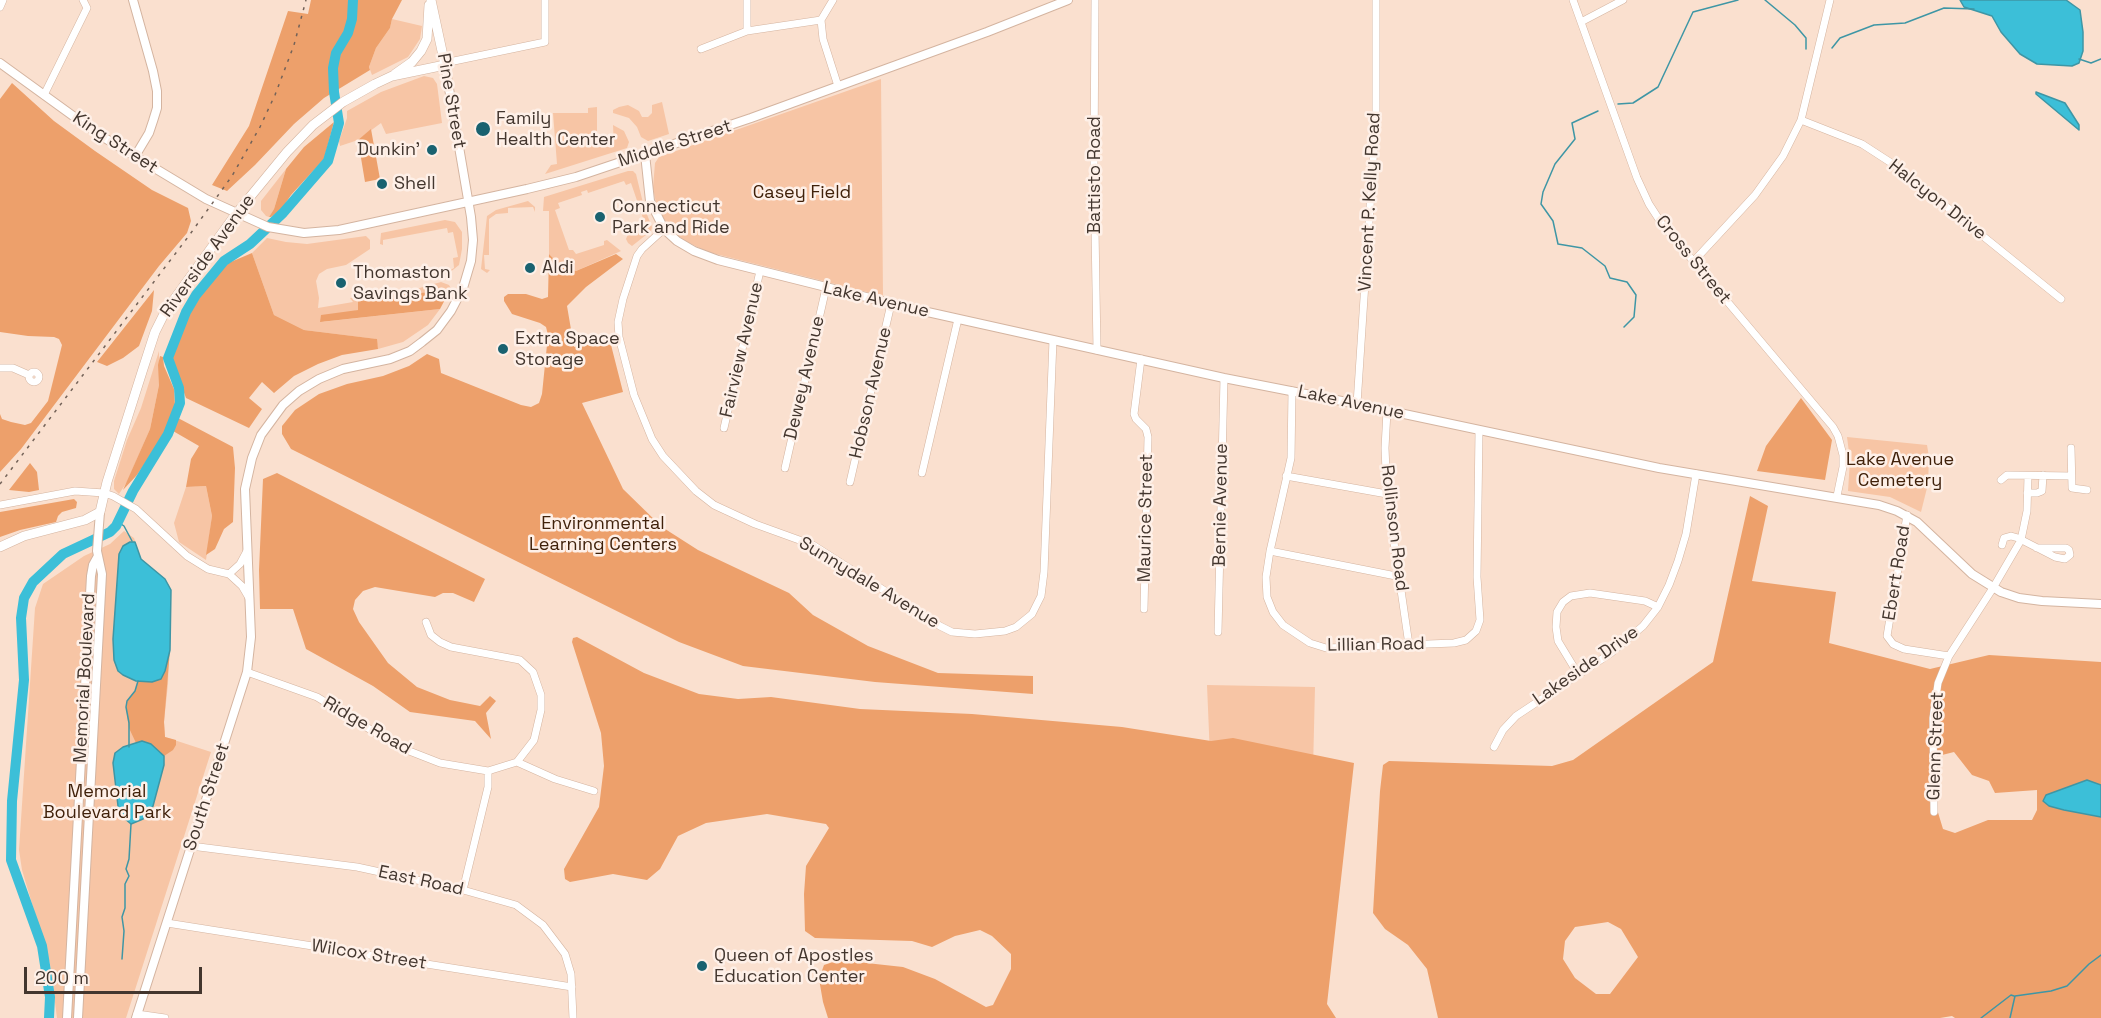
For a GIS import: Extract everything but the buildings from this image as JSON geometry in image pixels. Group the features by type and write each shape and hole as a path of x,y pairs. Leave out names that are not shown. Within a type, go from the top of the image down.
{"highway":[{"name":"Pine Street","path":"430,0 445,65"},
{"path":"392,76 412,62 427,39 430,0"},
{"name":"Riverside Avenue","path":"100,512 142,372 160,322 236,214 287,152 316,123 343,102 392,76 445,65"},
{"path":"0,547 24,536 77,522 100,512"}],"main road":[{"path":"133,0 157,92 157,108 149,134 134,158"},
{"name":"Middle Street","path":"236,214 278,230 304,233 339,230 568,179 838,86 1068,0"},
{"name":"King Street","path":"0,63 134,158 236,214"},
{"name":"Pine Street","path":"247,551 245,498 247,474 261,435 272,417 299,391 319,379 343,369 390,359 410,351 437,330 451,312 464,288 472,240 469,202 445,65"},
{"name":"Lake Avenue","path":"645,154 650,201 664,229 677,241 698,253 891,304 1224,378 1696,474 1838,496 1879,505 1907,515 1972,574 2009,596 2029,600 2101,604"},
{"name":"Memorial Boulevard","path":"78,1018 102,574 98,554 100,512"},
{"name":"South Street","path":"136,1016 247,672 251,637 247,551"},
{"name":"Memorial Boulevard","path":"67,1018 91,576 98,554"}],"street":[{"path":"0,7 3,0"},
{"path":"44,95 87,8 83,0"},
{"path":"445,65 454,61 545,42 545,0"},
{"path":"747,0 747,31"},
{"path":"833,0 821,20 823,39 838,86"},
{"name":"Battisto Road","path":"1095,0 1094,168 1097,350"},
{"name":"Vincent P. Kelly Road","path":"1357,404 1376,116 1376,0"},
{"name":"Cross Street","path":"1573,0 1634,171 1649,204 1693,262 1833,427 1843,455 1838,496"},
{"path":"1581,22 1623,0"},
{"path":"1693,262 1755,195 1783,156 1801,120 1830,0"},
{"path":"701,49 747,31 821,20"},
{"name":"Halcyon Drive","path":"1801,120 1862,144 1896,166 2061,299"},
{"name":"Sunnydale Avenue","path":"664,229 637,256 618,322 619,337 634,395 652,439 663,456 696,491 714,504 755,524 813,545 940,627 952,632 975,634 1005,631 1016,627 1032,614 1041,596 1044,578 1053,340"},
{"name":"Fairview Avenue","path":"724,428 760,271"},
{"name":"Dewey Avenue","path":"785,468 826,288"},
{"name":"Hobson Avenue","path":"850,482 891,304"},
{"path":"922,473 957,319"},
{"name":"Maurice Street","path":"1140,359 1134,414 1146,429 1148,437 1144,609"},
{"path":"0,368 13,368 29,375"},
{"name":"Bernie Avenue","path":"1218,632 1224,378"},
{"name":"Lillian Road","path":"1292,391 1291,458 1270,551 1266,576 1267,597 1273,612 1283,626 1298,637 1326,648 1454,643 1466,640 1476,631 1480,620 1477,577 1479,431"},
{"name":"Rollinson Road","path":"1387,411 1385,448 1387,494 1401,577 1409,645"},
{"path":"2071,448 2073,489 2087,490"},
{"name":"Lakeside Drive","path":"1494,747 1503,730 1516,716 1629,640 1658,607 1669,585 1686,534 1696,474"},
{"path":"2001,480 2007,475 2071,476"},
{"path":"2027,493 2042,491 2043,475"},
{"path":"1286,476 1387,494"},
{"name":"Glenn Street","path":"1934,812 1934,706 1938,683 1949,656 2021,540 2027,511 2028,476"},
{"path":"0,505 64,493 104,493 136,509 188,556 208,569 230,574 242,586 249,598"},
{"name":"Ebert Road","path":"1907,515 1887,636 1893,644 1904,649 1949,656"},
{"path":"2002,545 2003,539 2011,536 2037,548"},
{"path":"230,574 240,564 247,551"},
{"path":"1270,551 1401,577"},
{"path":"1578,674 1558,641 1557,612 1563,602 1571,596 1590,593 1646,601 1658,607"},
{"path":"426,622 431,635 440,642 520,660 533,672 541,694 541,710 534,740 517,762 555,779 594,791"},
{"name":"Ridge Road","path":"247,672 317,697 399,747 440,763 488,771 517,762"},
{"path":"463,890 488,787 488,771"},
{"name":"East Road","path":"191,846 357,867 508,902 536,918 565,954 571,968 573,1018"},
{"name":"Wilcox Street","path":"167,923 572,987"},
{"path":"136,1016 165,1018"}],"green space":[{"path":"311,0 402,0 390,28 376,48 370,70 324,98 294,124 227,191 212,185 249,126 288,11 308,14"},
{"path":"392,19 422,26 420,39 408,57 372,75 369,67 376,48 390,28"},
{"path":"424,76 433,78 437,84 442,123 386,134 381,123 358,140 340,146 339,141 347,118 347,111 381,92"},
{"name":"Casey Field","path":"881,79 883,296 708,252 685,241 673,232 664,219 656,203 653,188 655,163 659,157"},
{"path":"12,83 54,121 95,151 152,190 188,208 191,221 187,233 159,266 21,449 0,472 0,414 2,419 11,422 25,425 31,423 48,401 62,345 59,339 54,337 0,332 0,99"},
{"path":"662,102 669,134 648,141 641,137 637,127 629,118 613,113 613,110 628,105 639,111 642,117 648,117 652,113 652,105"},
{"path":"597,107 597,147 614,147 613,125 624,131 629,142 627,148 545,174 551,165 557,164 553,113 588,113 588,108"},
{"path":"334,122 324,159 291,195 281,210 269,217 274,209 286,169 304,147"},
{"path":"371,129 380,179 365,182 358,140"},
{"path":"286,169 274,209 269,217 266,216 261,210 261,201"},
{"path":"628,171 636,174 644,207 652,227 651,231 632,246 626,239 631,231 632,235 641,232 640,227 645,224 631,183 626,185 624,181 588,193 587,190 581,192 582,195 558,203 560,208 555,210 569,250 573,250 576,254 604,245 604,241 607,240 621,251 576,271 568,270 549,254 549,211 543,211 544,197"},
{"path":"528,201 535,207 535,212 533,207 508,208 508,213 496,214 489,219 489,255 484,255 485,269 490,270 487,273 481,269 487,216 496,210"},
{"path":"445,220 455,222 462,232 459,265 449,273 443,274 454,268 453,258 458,257 453,232 448,233 447,228 383,240 383,245 380,244 381,233"},
{"path":"366,236 370,240 370,249 346,265 327,269 319,274 316,281 318,308 353,302 350,298 398,294 441,282 449,285 452,290 450,293 416,293 400,298 359,301 358,310 321,322 440,309 428,325 403,342 378,349 376,339 304,330 274,315 252,253 267,238 307,244"},
{"path":"252,253 274,315 304,330 377,339 378,349 342,355 318,364 294,376 274,393 262,382 249,398 262,409 249,428 186,398 173,363 172,353 180,330 200,297 226,264"},
{"name":"Environmental Learning Centers","path":"549,254 558,263 576,271 616,254 623,259 586,287 567,306 574,347 610,341 623,392 582,403 623,489 662,527 698,550 789,593 813,615 868,646 938,673 1033,676 1033,694 875,682 743,666 679,642 291,449 282,434 282,426 295,410 319,394 347,384 383,376 409,366 427,354 439,359 441,373 521,405 531,407 539,403 548,335 546,327 512,314 504,297 508,294 526,294 542,299 548,297"},
{"path":"154,290 152,311 139,346 107,366 97,362"},
{"path":"449,292 440,309 320,322 321,315 358,310 358,301 400,298 416,293"},
{"path":"159,351 159,385 150,429 127,482 119,494 114,489 114,481"},
{"path":"160,356 163,357 164,366 174,389 175,405 166,432 137,475 123,490 150,429 159,385"},
{"path":"1801,398 1832,440 1825,480 1757,471 1766,446"},
{"path":"178,418 233,447 235,468 233,522 224,529 215,549 206,555 212,516 206,486 186,487 191,459 199,446 173,431"},
{"name":"Lake Avenue Cemetery","path":"1847,437 1927,445 1928,484 1921,512 1890,497 1848,491 1850,460"},
{"path":"30,463 37,472 39,490 29,492 9,490"},
{"path":"277,473 485,579 474,602 453,593 443,593 435,597 375,587 363,591 355,600 353,609 359,622 388,663 417,687 450,700 480,706 490,696 496,701 486,713 491,739 475,721 410,712 373,686 306,649 293,609 260,609 259,570 263,479"},
{"path":"206,486 212,516 206,560 179,542 174,523 186,487"},
{"path":"1750,496 1768,506 1752,581 1836,592 1829,643 1930,669 1989,655 2101,662 2101,1018 1955,1018 1952,1016 1940,1018 1438,1018 1427,969 1408,945 1385,929 1373,913 1383,765 1389,761 1552,766 1573,760 1713,662","holes":["1954,752 1972,775 1989,781 1995,793 2037,790 2037,810 2032,820 1988,820 1955,833 1943,829 1930,786 1930,758","1608,922 1621,929 1638,957 1610,994 1596,994 1575,978 1563,959 1565,941 1575,927"]},
{"path":"74,499 77,502 76,508 62,512 56,522 0,537 0,512"},
{"name":"Memorial Boulevard Park","path":"124,531 134,538 141,559 165,579 171,590 165,737 211,752 126,1018 57,1018 50,964 22,870 19,850 35,608 43,584 84,556 110,544"},
{"path":"577,637 644,673 699,694 738,699 771,697 860,709 972,714 1122,727 1211,741 1233,738 1354,763 1327,1004 1336,1018 828,1018 819,979 824,965 839,960 903,967 935,979 986,1007 993,1005 1011,969 1011,954 992,936 980,930 955,936 932,947 912,941 815,938 805,931 806,866 829,828 826,824 767,814 706,823 678,836 660,869 647,880 613,874 570,882 565,879 564,869 599,807 604,766 601,733 572,642 573,638"},
{"path":"170,650 164,722 165,737 176,740 176,745 164,756 151,744 143,741 136,743 129,728 126,707 138,681 145,682 165,671"},
{"path":"1207,685 1315,687 1307,1018 1221,1018"}],"water":[{"path":"1960,0 2066,0 2080,10 2083,51 2079,63 2072,66 2037,64 2020,54 2001,32 1992,16 1964,7"},
{"path":"2036,92 2065,103 2079,125 2079,130 2036,94"},
{"path":"135,542 141,559 165,579 171,590 170,650 161,679 152,682 136,681 123,675 118,671 114,660 113,639 119,554 123,546"},
{"path":"142,741 151,744 164,756 164,765 153,806 143,819 131,824 123,817 118,806 113,763 115,753 123,747"},
{"path":"2087,780 2101,785 2101,817 2049,806 2043,801 2046,795"}],"waterway":[{"path":"49,1018 50,997 42,946 11,860 12,801 24,680 21,618 24,598 33,582 63,554 110,532 116,526 133,491 168,434 180,403 179,388 168,358 186,312 196,295 224,261 250,244 283,213 328,161 339,123 333,68 336,53 348,33 352,19 353,0"},
{"path":"1618,104 1633,103 1658,87 1693,12 1738,0"},
{"path":"1765,0 1795,25 1806,38 1806,49"},
{"path":"1832,48 1840,38 1874,25 1905,23 1944,8 1974,9"},
{"path":"2079,59 2091,63 2101,59"},
{"path":"1598,111 1572,123 1575,139 1555,164 1543,192 1541,204 1553,221 1558,244 1582,248 1605,266 1610,278 1627,282 1636,295 1634,317 1624,327"},
{"path":"118,522 124,526 132,541"},
{"path":"129,747 126,707 138,681"},
{"path":"122,959 124,931 122,917 125,908 125,884 129,876 126,869 129,859 131,824"},
{"path":"2010,1018 2015,996 2051,991 2067,986 2101,955"},
{"path":"1981,1018 2011,995 2014,996"}],"railway":[{"path":"0,484 232,176 275,95 294,45 306,0"}],"place":[{"name":"Family Health Center","path":"483,129"},
{"name":"Dunkin'","path":"432,150"},
{"name":"Shell","path":"382,184"},
{"name":"Connecticut Park and Ride","path":"600,217"},
{"name":"Aldi","path":"530,268"},
{"name":"Thomaston Savings Bank","path":"341,283"},
{"name":"Extra Space Storage","path":"503,349"},
{"name":"Queen of Apostles Education Center","path":"702,966"}]}
